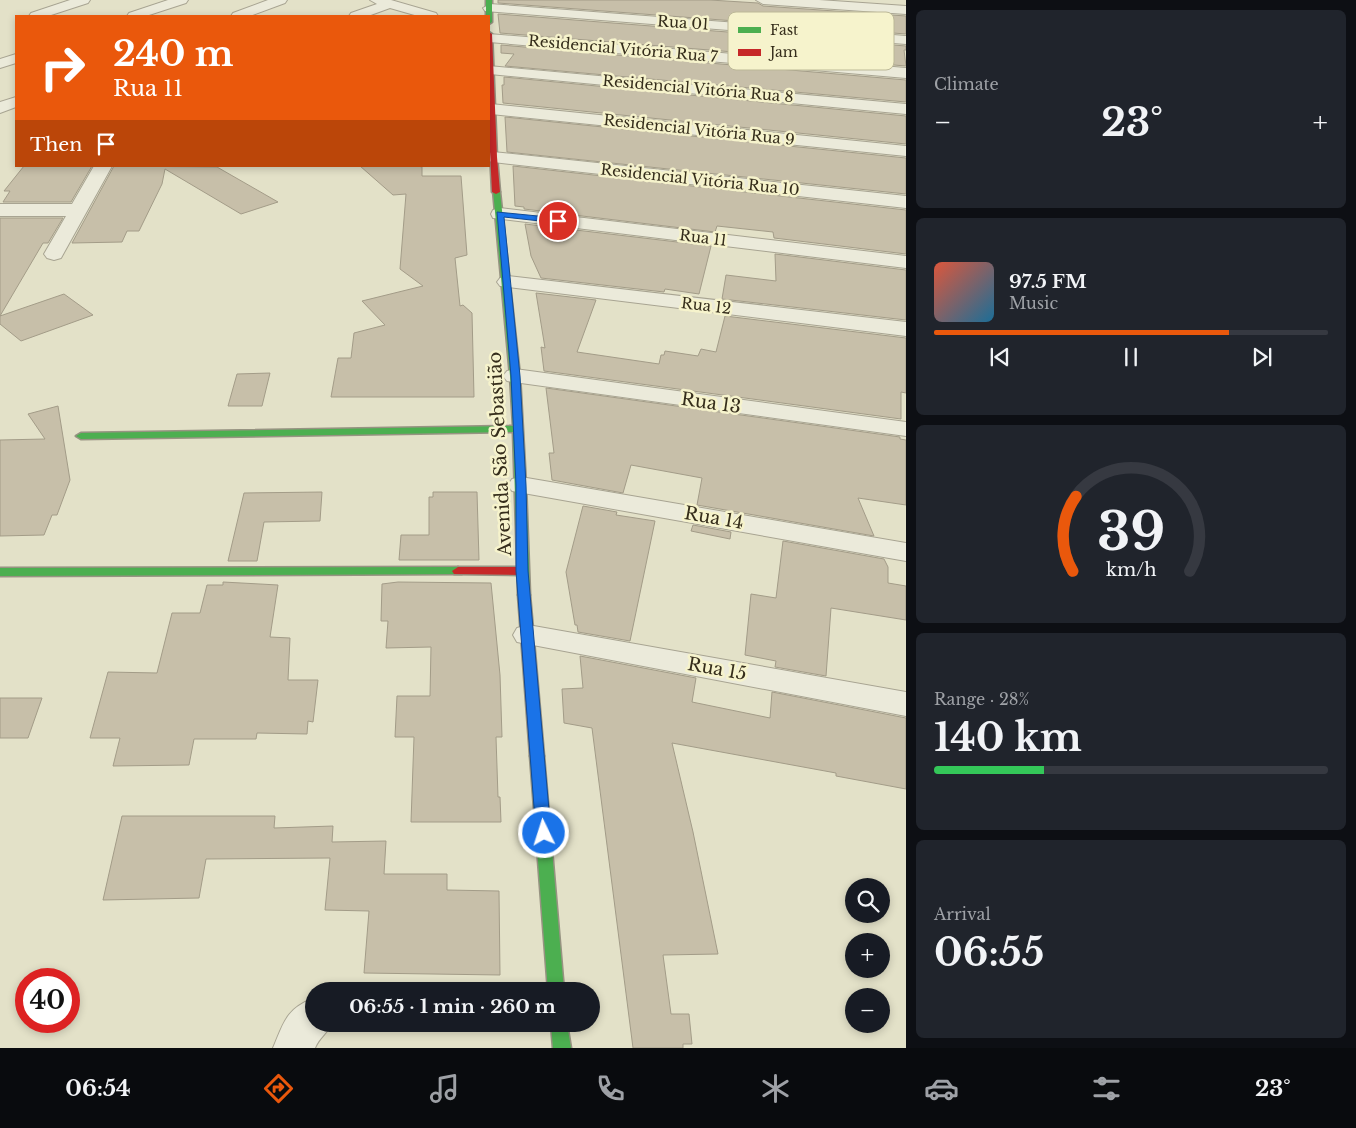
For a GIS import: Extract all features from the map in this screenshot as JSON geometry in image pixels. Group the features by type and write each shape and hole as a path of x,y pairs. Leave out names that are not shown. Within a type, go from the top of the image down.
{"street":[{"path":"39,15 83,0"},
{"path":"137,15 180,0"},
{"path":"241,15 280,0"},
{"path":"763,0 906,10"},
{"path":"358,15 383,2 428,15"},
{"name":"Rua 01","path":"489,4 728,25"},
{"name":"Residencial Vitória Rua 7","path":"490,36 728,57"},
{"path":"0,64 15,58"},
{"name":"Residencial Vitória Rua 8","path":"490,70 906,109"},
{"name":"Avenida São Sebastião","path":"490,70 490,114 493,157 515,376 521,485 522,571 555,982"},
{"name":"Residencial Vitória Rua 7","path":"872,70 906,73"},
{"path":"0,108 15,102"},
{"name":"Residencial Vitória Rua 9","path":"490,114 906,151"},
{"name":"Residencial Vitória Rua 10","path":"493,157 906,202"},
{"path":"54,254 102,167"},
{"path":"0,210 79,210"},
{"name":"Rua 11","path":"500,214 906,262"},
{"name":"Rua 12","path":"507,282 906,329"},
{"name":"Rua 13","path":"515,376 906,429"},
{"path":"81,436 518,430"},
{"name":"Rua 14","path":"521,485 906,552"},
{"path":"0,572 522,571"},
{"name":"Rua 15","path":"528,635 906,704"},
{"path":"294,1048 305,1025"},
{"path":"560,1032 562,1048"}],"building":[{"path":"498,0 710,0 849,12 728,12 728,20 498,3"},
{"path":"498,14 728,32 728,52 500,33"},
{"path":"894,15 906,16 906,34 894,33"},
{"path":"501,45 728,65 728,70 790,70 906,80 906,102 505,66 514,54 501,53"},
{"path":"894,45 906,46 906,50 904,50 906,66 894,65"},
{"path":"504,77 906,116 906,144 503,103 502,85 504,85"},
{"path":"505,117 906,158 906,194 507,152"},
{"path":"513,166 906,210 906,254 774,238 773,232 717,226 715,232 524,209 524,207 515,206"},
{"path":"23,167 91,167 71,202 3,202 10,191 4,191"},
{"path":"113,167 217,167 278,202 241,214 165,169 162,184 139,231 127,231 122,242 72,243"},
{"path":"361,167 422,167 422,176 461,176 467,255 455,258 460,306 463,305 472,313 474,397 331,397 338,358 351,358 354,333 385,325 362,301 423,286 400,269 406,194 393,195"},
{"path":"0,218 63,218 48,243 43,243 0,316"},
{"path":"525,224 711,246 699,294 665,289 664,292 541,278 531,256"},
{"path":"775,254 906,270 906,320 722,299 726,275 776,281"},
{"path":"536,293 596,300 577,352 659,364 661,355 664,355 665,351 698,356 701,349 716,352 725,316 906,338 906,393 901,392 901,419 544,371 541,347 545,348"},
{"path":"64,294 93,315 21,341 0,324 0,316"},
{"path":"270,373 262,406 228,406 237,374"},
{"path":"546,388 900,437 900,439 906,440 906,505 858,498 874,536 697,505 702,478 631,465 623,493 552,480 549,453 554,453"},
{"path":"58,406 70,480 57,515 52,515 44,535 0,536 0,440 45,439 28,414"},
{"path":"322,492 320,521 264,522 257,561 228,561 244,493"},
{"path":"433,492 477,492 479,560 399,560 401,535 429,535 429,497 433,497"},
{"path":"583,506 617,512 616,515 655,521 630,641 578,632 577,625 575,625 566,572"},
{"path":"693,525 731,532 730,539 691,531"},
{"path":"783,541 884,559 888,567 888,583 906,586 906,620 831,608 826,676 775,667 776,661 745,655 751,594 776,598"},
{"path":"223,582 278,585 270,637 290,638 288,680 318,680 313,722 308,721 307,734 257,733 256,739 194,739 189,765 113,766 120,738 90,738 108,672 157,673 172,613 200,613 207,585 223,585"},
{"path":"398,582 491,583 500,675 502,737 496,737 498,797 500,797 501,822 411,822 414,737 395,737 397,696 430,696 431,647 386,648 388,621 381,621 382,584"},
{"path":"580,656 696,678 692,702 770,718 772,692 906,718 906,789 836,776 836,773 672,743 693,832 718,954 663,955 671,1014 689,1014 692,1044 683,1044 683,1048 633,1048 592,728 564,723 562,689 583,688"},
{"path":"0,698 42,698 28,738 0,738"},
{"path":"122,816 275,816 274,828 333,826 332,842 386,841 384,874 447,874 447,890 499,891 500,975 364,973 369,911 325,910 330,858 206,859 199,898 103,900"}],"traffic: fast":[{"path":"489,0 489,15"},
{"path":"496,192 515,376 521,485 524,595"},
{"path":"81,436 518,429"},
{"path":"0,572 458,571"},
{"path":"537,756 555,982"},
{"path":"560,1032 562,1048"}],"traffic: jam":[{"path":"490,65 496,192"},
{"path":"458,571 522,571"},
{"path":"524,595 537,756"}],"route":[{"path":"544,833 522,571 521,485 515,376 500,214 558,221"}]}
